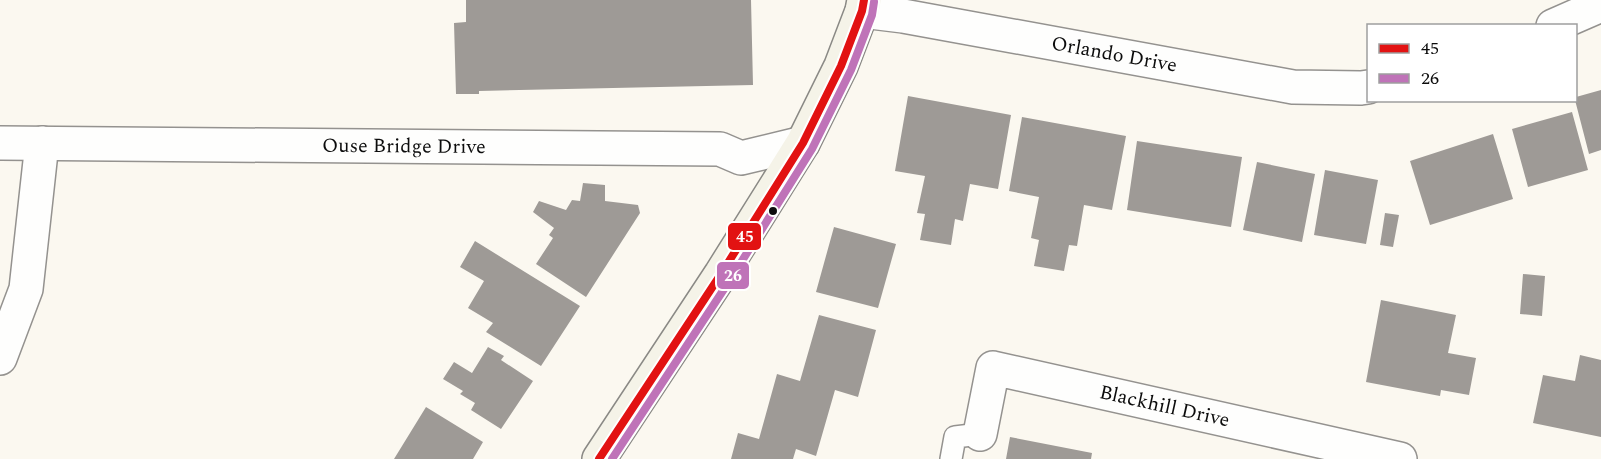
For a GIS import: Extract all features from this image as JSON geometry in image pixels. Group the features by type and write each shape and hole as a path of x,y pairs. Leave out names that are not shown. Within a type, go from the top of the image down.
{"main road":[{"path":"599,459 721,274 803,143 841,66 863,5"}],"street":[{"name":"Orlando Drive","path":"863,5 903,16 1293,87 1367,87"},
{"path":"1558,24 1601,5"},
{"name":"Ouse Bridge Drive","path":"0,143 720,149 741,158 803,143"},
{"path":"0,358 26,289 42,143"},
{"name":"Blackhill Drive","path":"980,434 993,368 1400,459"}],"lane":[{"path":"951,459 955,437 980,434"}],"building":[{"path":"466,0 751,0 753,85 479,91 479,94 456,94 454,23 466,22"},
{"path":"1601,90 1601,150 1589,154 1576,102 1577,97"},
{"path":"908,96 1011,115 998,189 970,184 963,221 955,219 951,245 920,240 925,214 917,213 925,176 895,171"},
{"path":"1572,112 1588,170 1528,187 1512,129"},
{"path":"1022,117 1126,136 1112,210 1084,205 1077,246 1069,245 1064,271 1034,266 1039,240 1031,238 1039,197 1009,191"},
{"path":"1493,134 1513,199 1430,225 1410,161"},
{"path":"1137,141 1242,157 1231,227 1127,210"},
{"path":"1257,162 1315,174 1302,242 1243,230"},
{"path":"1325,170 1378,180 1366,244 1314,235"},
{"path":"583,183 605,185 605,201 638,205 640,213 586,297 536,264 553,238 549,235 554,228 533,212 539,201 566,210 572,200 580,201"},
{"path":"1385,213 1399,215 1393,247 1380,245"},
{"path":"834,227 896,244 878,308 816,292"},
{"path":"475,241 580,306 541,366 486,332 493,323 468,308 484,281 460,267"},
{"path":"1523,274 1545,276 1542,316 1520,314"},
{"path":"1381,300 1456,315 1448,353 1476,358 1469,395 1441,390 1440,396 1366,382"},
{"path":"819,315 876,330 858,397 835,390 816,456 796,449 793,459 731,459 738,433 759,439 777,374 800,381"},
{"path":"488,347 504,356 501,360 533,381 501,429 471,410 475,403 460,394 463,391 443,379 454,362 472,373"},
{"path":"1580,355 1601,360 1601,437 1533,423 1543,375 1575,381"},
{"path":"426,407 483,442 473,459 394,459"},
{"path":"1010,437 1092,453 1091,459 1006,459"}],"transit line":[{"name":"45","path":"599,459 721,274 803,143 841,66 864,0"},
{"name":"26","path":"612,459 730,280 812,149 851,70 872,15 874,2"}]}
